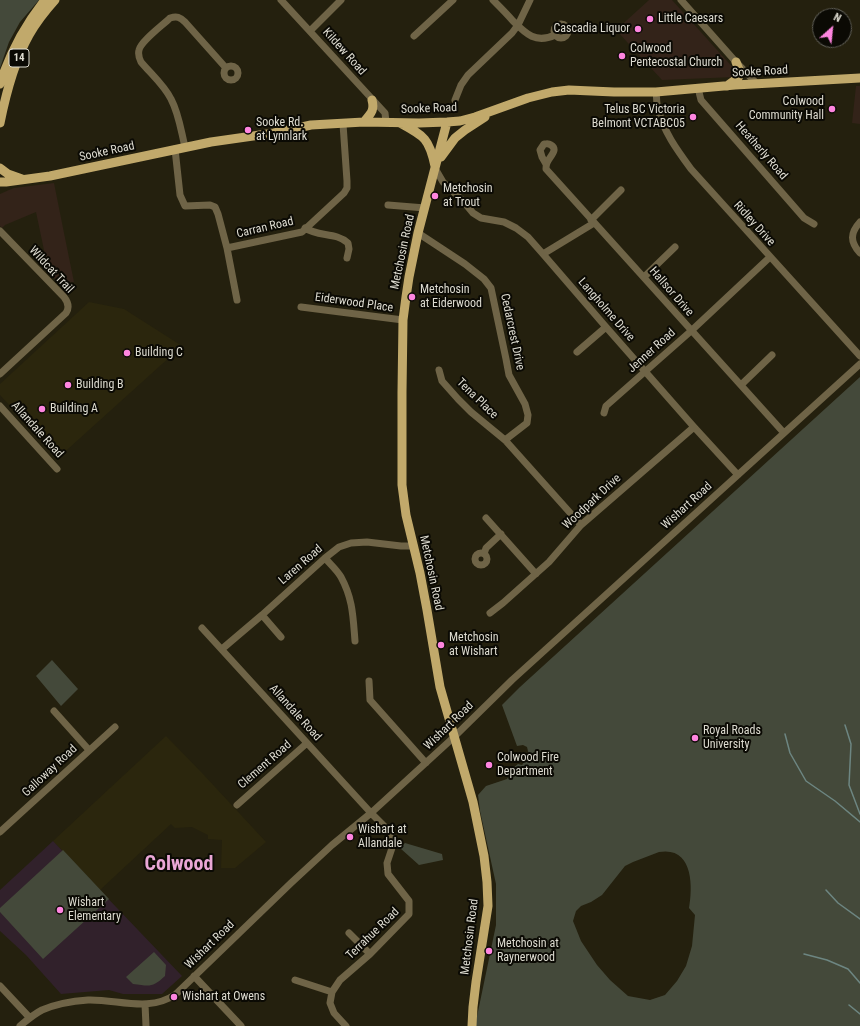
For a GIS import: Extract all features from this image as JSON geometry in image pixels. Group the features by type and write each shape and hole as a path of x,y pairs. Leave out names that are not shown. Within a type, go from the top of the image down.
{"main road":[{"name":"14","path":"0,84 10,56 17,42 34,14 45,0"},
{"name":"14","path":"0,124 12,78 23,48 36,24 55,0"},
{"path":"727,86 738,78 740,72 736,62"},
{"name":"Sooke Road","path":"2,184 76,171 211,142 274,133 311,125 364,122 460,121 538,95 552,92 569,90 656,92 860,78"},
{"path":"364,122 373,110 372,100"},
{"path":"437,166 455,138 499,108"},
{"path":"398,122 423,137 427,142 437,166"},
{"name":"Metchosin Road","path":"447,122 432,185 418,232 409,277 403,320 402,485 406,515 427,610 440,687 473,802 484,856 488,906 476,982 472,1026"},
{"path":"0,168 8,174 24,180"}],"street":[{"name":"Kildew Road","path":"281,0 385,114 386,122"},
{"path":"310,31 341,0"},
{"path":"414,36 453,0"},
{"path":"493,0 525,33 541,38 550,38 555,35"},
{"path":"455,100 461,85 468,75 512,33 518,25 530,0"},
{"path":"680,0 757,84"},
{"path":"185,147 171,98 141,62 138,52 141,45 170,18 180,18 226,68"},
{"name":"Heatherly Road","path":"698,88 701,100 718,120 804,218 814,224"},
{"name":"Ridley Drive","path":"656,92 657,106 662,123 676,148 691,169 860,356"},
{"name":"Carran Road","path":"227,248 302,232 344,193 347,188 347,181 343,124"},
{"path":"175,150 180,194 185,206 210,205 215,207 218,214 227,248 237,300"},
{"name":"Hallsor Drive","path":"546,164 546,169 784,434"},
{"name":"Langholme Drive","path":"437,166 443,182 473,213 481,218 504,222 516,228 528,237 606,328 738,475"},
{"path":"432,185 438,182 443,182"},
{"path":"543,254 592,221 621,190"},
{"path":"388,205 425,208"},
{"path":"860,222 856,226 852,238 853,243 860,253"},
{"path":"305,228 310,232 344,239 348,242 349,249 347,258"},
{"name":"Wildcat Trail","path":"0,231 64,297 68,307 66,313 0,374"},
{"name":"Cedarcrest Drive","path":"418,232 465,264 484,279 491,288 509,375 525,404 528,415 526,423 505,440"},
{"path":"644,277 675,247"},
{"name":"Jenner Road","path":"604,413 606,406 691,331 770,257"},
{"name":"Eiderwood Place","path":"301,307 403,320"},
{"path":"577,352 606,328"},
{"path":"740,385 772,355"},
{"name":"Wishart Road","path":"20,1026 42,1010 63,1004 88,1000 145,1004 163,1001 170,998 332,845 371,813 426,763 512,680 860,364"},
{"name":"Tena Place","path":"439,370 442,381 458,399 471,412 505,440"},
{"name":"Allandale Road","path":"0,406 57,468"},
{"name":"Woodpark Drive","path":"490,613 549,562 581,525 694,426"},
{"path":"505,440 581,525"},
{"path":"486,518 536,574"},
{"path":"484,554 486,548 501,534"},
{"name":"Laren Road","path":"222,649 339,547 351,543 367,542 414,546"},
{"path":"325,558 340,577 348,593 352,607 355,641"},
{"path":"262,615 281,637"},
{"name":"Allandale Road","path":"202,628 371,813"},
{"path":"369,681 370,700 426,763"},
{"path":"54,711 89,750"},
{"name":"Galloway Road","path":"0,832 114,726"},
{"name":"Clement Road","path":"237,805 307,742"},
{"name":"Terrahue Road","path":"332,992 340,980 370,954 409,914 409,901 388,874 387,862 393,845 391,833 371,813"},
{"path":"349,934 370,954"},
{"path":"194,976 241,1026"},
{"path":"295,980 332,992 330,1003 334,1013 346,1026"},
{"path":"0,986 30,1018"},
{"path":"145,1004 145,1026"}],"shaded area":[{"path":"649,0 672,0 736,71 735,77 662,80 616,30"},
{"path":"856,86 860,86 860,124 852,123"},
{"path":"54,183 74,282 60,283 49,274 36,212 5,225 2,228 0,226 0,194 14,188"},
{"path":"89,302 124,309 182,346 58,458 0,395 0,384"},
{"path":"166,736 266,842 235,868 221,868 222,840 208,839 208,835 192,827 175,828 171,824 100,890 53,841"},
{"name":"Wishart Elementary","path":"53,841 182,976 162,994 123,994 109,990 61,994 26,955 0,931 0,890"}],"green space":[{"path":"0,0 39,0 20,22 9,42 0,68"},
{"name":"Royal Roads University","path":"860,377 860,1026 475,1026 496,925 496,884 480,811 478,795 486,786 507,779 509,776 509,771 518,764 522,765 529,755 527,747 523,745 517,746 502,705","holes":["659,852 670,852 679,855 684,861 688,870 691,889 689,908 695,915 692,946 686,966 677,981 665,995 650,1000 628,996 610,980 597,965 581,941 573,921 576,911 581,906 602,895 625,866"]},
{"path":"52,660 78,689 61,706 36,676"},
{"path":"405,843 442,854 443,860 419,865 400,848"},
{"path":"63,850 109,899 43,959 0,912 0,908"},
{"path":"154,952 166,965 165,976 157,983 150,985 133,984 126,977"}],"waterway":[{"path":"845,725 851,744 849,785 860,814"},
{"path":"785,734 790,753 806,781 835,801 860,822"},
{"path":"826,890 838,903 860,919"},
{"path":"804,954 827,960 848,969 860,983"},
{"path":"849,1005 860,1014"}],"place":[{"name":"Little Caesars","path":"650,19"},
{"name":"Cascadia Liquor","path":"638,29"},
{"name":"Colwood Pentecostal Church","path":"622,56"},
{"name":"Colwood Community Hall","path":"832,109"},
{"name":"Telus BC Victoria Belmont VCTABC05","path":"693,117"},
{"name":"Sooke Rd. at Lynnlark","path":"248,130"},
{"name":"Metchosin at Trout","path":"435,196"},
{"name":"Metchosin at Eiderwood","path":"412,297"},
{"name":"Building C","path":"127,353"},
{"name":"Building B","path":"68,385"},
{"name":"Building A","path":"42,409"},
{"name":"Metchosin at Wishart","path":"441,645"},
{"name":"Royal Roads University","path":"695,738"},
{"name":"Colwood Fire Department","path":"489,765"},
{"name":"Wishart at Allandale","path":"350,837"},
{"name":"Wishart Elementary","path":"60,910"},
{"name":"Metchosin at Raynerwood","path":"489,951"},
{"name":"Wishart at Owens","path":"174,997"}],"district":[{"name":"Colwood","path":"179,865"}]}
